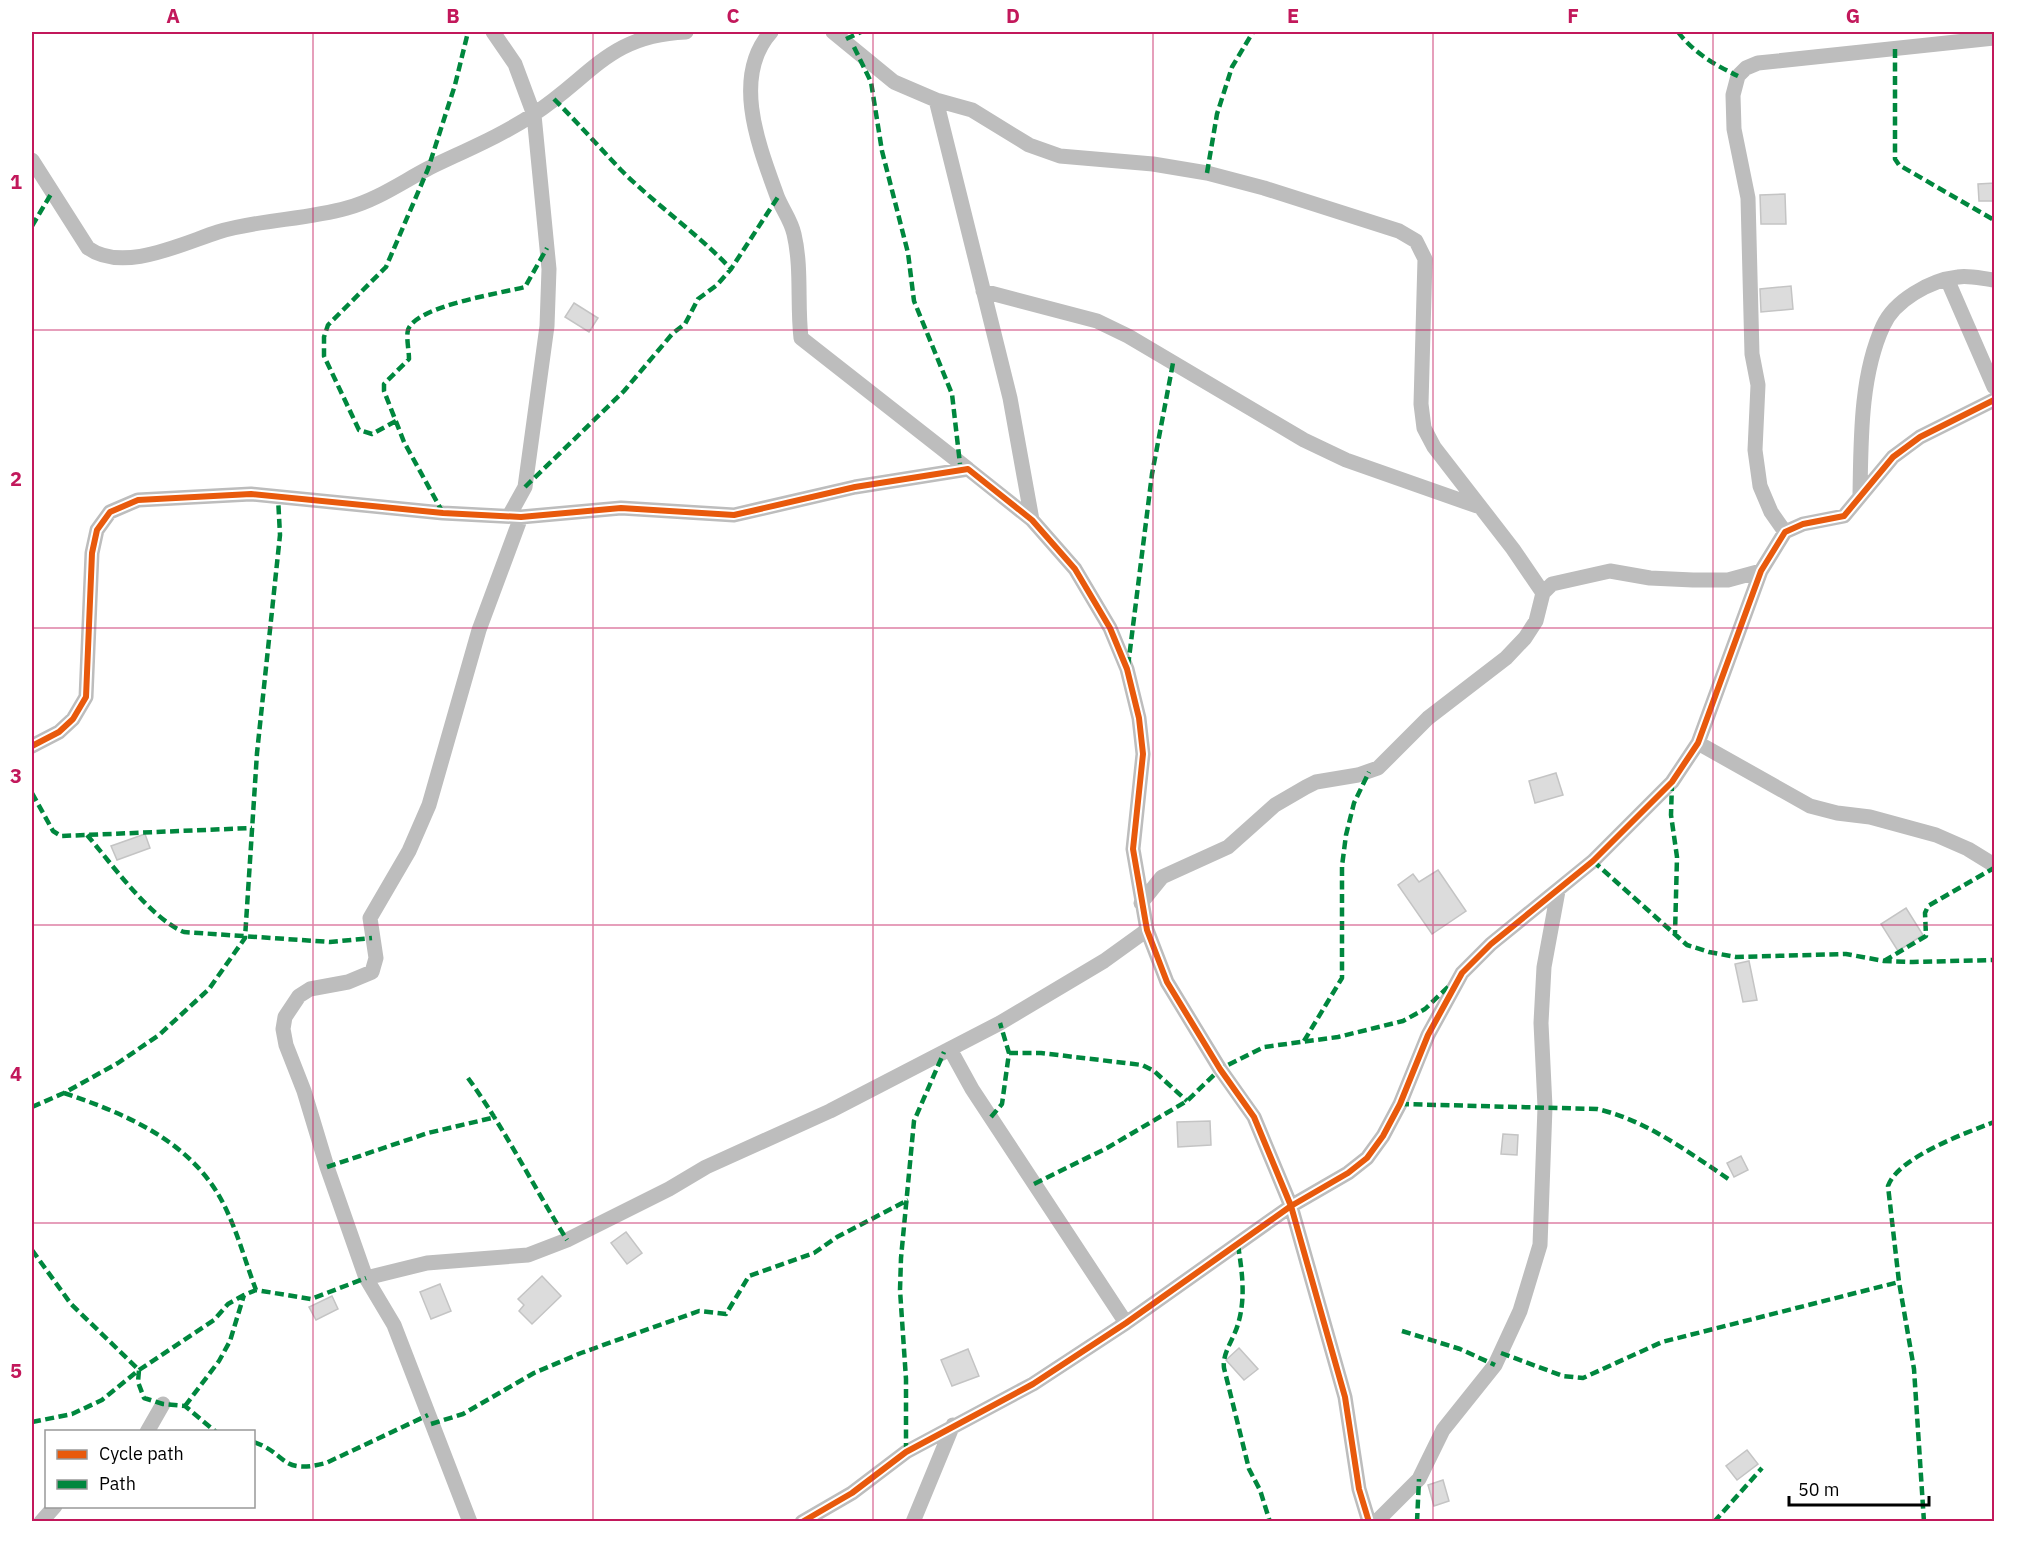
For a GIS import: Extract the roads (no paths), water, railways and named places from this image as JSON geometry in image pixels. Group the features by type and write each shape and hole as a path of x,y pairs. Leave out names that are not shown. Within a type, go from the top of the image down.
{"street":[{"path":"470,1521 394,1325 366,1278 327,1167 304,1091 286,1045 283,1029 285,1017 291,1005 310,989 348,982 372,972 376,958 370,918 409,851 429,805 479,630 525,487 550,295 534,115 515,64 493,32"},
{"path":"32,160 88,249 99,256 111,259 131,258 242,225 350,208 493,138 534,115 609,54 633,40 662,32 686,32"},
{"path":"771,32 763,40 753,62 749,93 778,197 793,231 798,255 801,338 808,346 1032,520 1075,569 1110,628 1127,669 1139,718 1143,754 1133,849 1147,930 1167,981 1220,1069 1254,1117 1291,1206 1345,1397 1359,1489 1369,1521"},
{"path":"833,32 846,39 884,76 936,100 972,110 1029,145 1060,156 1153,164 1207,173 1400,231 1416,241 1425,259 1421,404 1424,428 1434,447 1467,487 1478,506 1508,542 1543,593"},
{"path":"1785,532 1771,512 1760,486 1755,450 1758,385 1752,354 1748,198 1734,129 1733,95 1738,76 1746,68 1758,63 1995,38"},
{"path":"936,100 1010,398 1032,520"},
{"path":"1860,495 1864,397 1883,325 1896,309 1918,291 1947,279 1959,276 1995,280"},
{"path":"1947,279 1995,387"},
{"path":"983,291 1097,321 1128,336 1304,440 1346,460 1478,506"},
{"path":"802,1521 852,1493 906,1452 1033,1384 1126,1323 1291,1206 1348,1173 1367,1158 1383,1137 1400,1104 1428,1035 1462,974 1491,944 1593,861 1672,782 1698,742 1761,571 1785,532 1803,524 1844,516 1893,457 1920,437 1995,400"},
{"path":"32,746 59,732 73,719 86,697 92,553 97,530 110,512 138,500 250,494 443,513 515,516 621,508 734,515 855,487 968,469"},
{"path":"1142,903 1162,877 1228,847 1275,805 1306,787 1316,782 1358,775 1378,768 1428,718 1506,658 1526,638 1536,621 1543,593 1552,584 1596,573 1610,572 1650,578 1693,580 1728,579 1761,571"},
{"path":"1698,742 1810,806 1829,812 1870,817 1936,835 1968,849 1995,865"},
{"path":"1376,1521 1419,1479 1443,1430 1495,1365 1520,1311 1540,1245 1545,1107 1541,1023 1544,967 1558,891"},
{"path":"366,1278 427,1263 528,1255 567,1240 669,1190 706,1167 830,1111 950,1049 1062,987 1147,930"},
{"path":"950,1049 978,1098 1126,1323"},
{"path":"148,1430 163,1404"},
{"path":"913,1521 953,1425"},
{"path":"41,1521 53,1508"}]}
